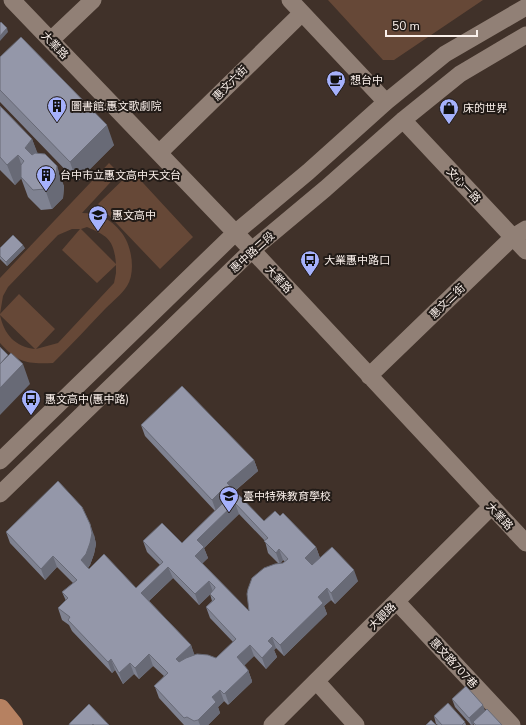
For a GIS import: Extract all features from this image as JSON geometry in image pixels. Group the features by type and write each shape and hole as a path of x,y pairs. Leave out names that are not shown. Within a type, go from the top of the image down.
{"main road":[{"path":"0,710 12,725"}],"street":[{"name":"大業路","path":"12,0 252,250 526,543"},
{"path":"51,40 93,0"},
{"path":"290,0 386,102"},
{"path":"0,461 235,233 308,172 386,102 445,54 526,7"},
{"name":"惠文六街","path":"159,153 302,13"},
{"name":"惠中路二段","path":"0,494 252,250 325,189 403,120 460,74 526,35"},
{"name":"文心一路","path":"403,120 519,233 526,251"},
{"name":"惠文二街","path":"369,376 519,233"},
{"name":"大觀路","path":"272,725 492,506"},
{"name":"惠文路707巷","path":"396,602 512,725"},
{"path":"316,682 356,725"}],"shaded area":[{"path":"328,0 483,0 394,60 383,60"},
{"path":"109,163 119,173 82,213 93,214 108,220 117,227 125,237 132,259 130,280 122,292 53,363 24,361 12,355 0,343 0,315 0,314 0,278","holes":["87,227 100,233 109,240 114,249 116,264 81,229","72,229 80,229 62,250 97,283 116,265 114,283 58,343 36,349 55,329 19,294 0,314 3,296 8,287 58,235","0,315 35,349 22,346 16,342 4,328"]},
{"path":"132,171 193,237 160,269 98,204"}],"building":[{"path":"1,22 7,28 0,36 0,23"},
{"name":"圖書館.惠文歌劇院","path":"21,37 107,125 70,162 0,90 0,57"},
{"path":"0,106 32,139 25,148 32,155 35,153 45,154 57,166 56,178 45,189 33,190 21,177 21,165 24,161 18,155 7,165 0,157"},
{"path":"13,235 23,245 6,262 0,256 0,248"},
{"path":"0,347 8,355 0,364"},
{"path":"11,353 23,364 0,388 0,364"},
{"path":"182,386 254,460 227,483 264,521 275,511 280,516 283,513 316,547 305,558 312,565 332,547 354,570 331,593 327,588 318,597 323,603 280,645 272,637 268,641 273,646 262,658 250,645 237,657 248,671 224,694 220,690 212,697 216,702 198,720 194,721 187,717 184,718 154,686 168,673 149,654 135,668 130,663 119,673 111,659 108,662 68,620 70,617 58,608 68,598 62,592 77,580 53,556 41,569 6,532 58,481 82,507 90,524 92,533 90,543 86,554 81,560 89,569 104,554 136,588 163,562 143,541 162,523 182,543 229,497 222,490 212,500 141,425","holes":["235,503 268,538 264,541 276,553 279,549 288,559 283,563 264,568 252,578 247,594 249,611 195,556 204,547 197,540","168,567 195,594 209,581 215,587 210,594 215,599 206,607 236,639 216,658 208,655 197,654 179,662 176,659 191,645 141,593"]},
{"path":"466,686 483,705 469,718 452,699"},
{"path":"448,703 465,722 462,725 442,725 434,716"},
{"path":"89,704 109,725 69,725 70,723"},
{"path":"487,709 502,725 476,725 473,722"},
{"path":"431,720 436,725 426,725"}],"place":[{"name":"想台中","path":"336,97"},
{"name":"圖書館.惠文歌劇院","path":"57,123"},
{"name":"床的世界","path":"449,125"},
{"name":"台中市立惠文高中天文台","path":"46,192"},
{"name":"惠文高中","path":"98,232"},
{"name":"大業惠中路口","path":"310,277"},
{"name":"惠文高中(惠中路)","path":"31,416"},
{"name":"臺中特殊教育學校","path":"229,513"}]}
